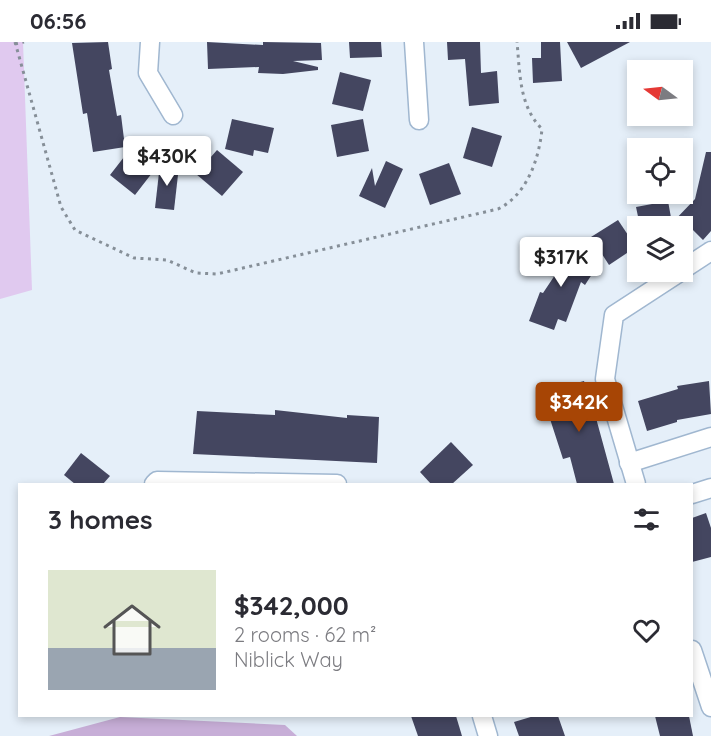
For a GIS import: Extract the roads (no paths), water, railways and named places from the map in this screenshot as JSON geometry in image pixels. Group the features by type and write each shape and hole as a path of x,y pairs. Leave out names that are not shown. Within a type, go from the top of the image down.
{"street":[{"path":"150,42 148,73 173,115"},
{"path":"414,42 419,120"},
{"path":"693,263 711,251"},
{"path":"636,483 605,379 614,315 664,282"},
{"path":"629,463 711,437"},
{"path":"155,483 157,481 277,483"},
{"path":"693,494 711,488"},
{"path":"693,652 707,685 711,707"},
{"path":"482,717 488,736"}]}
